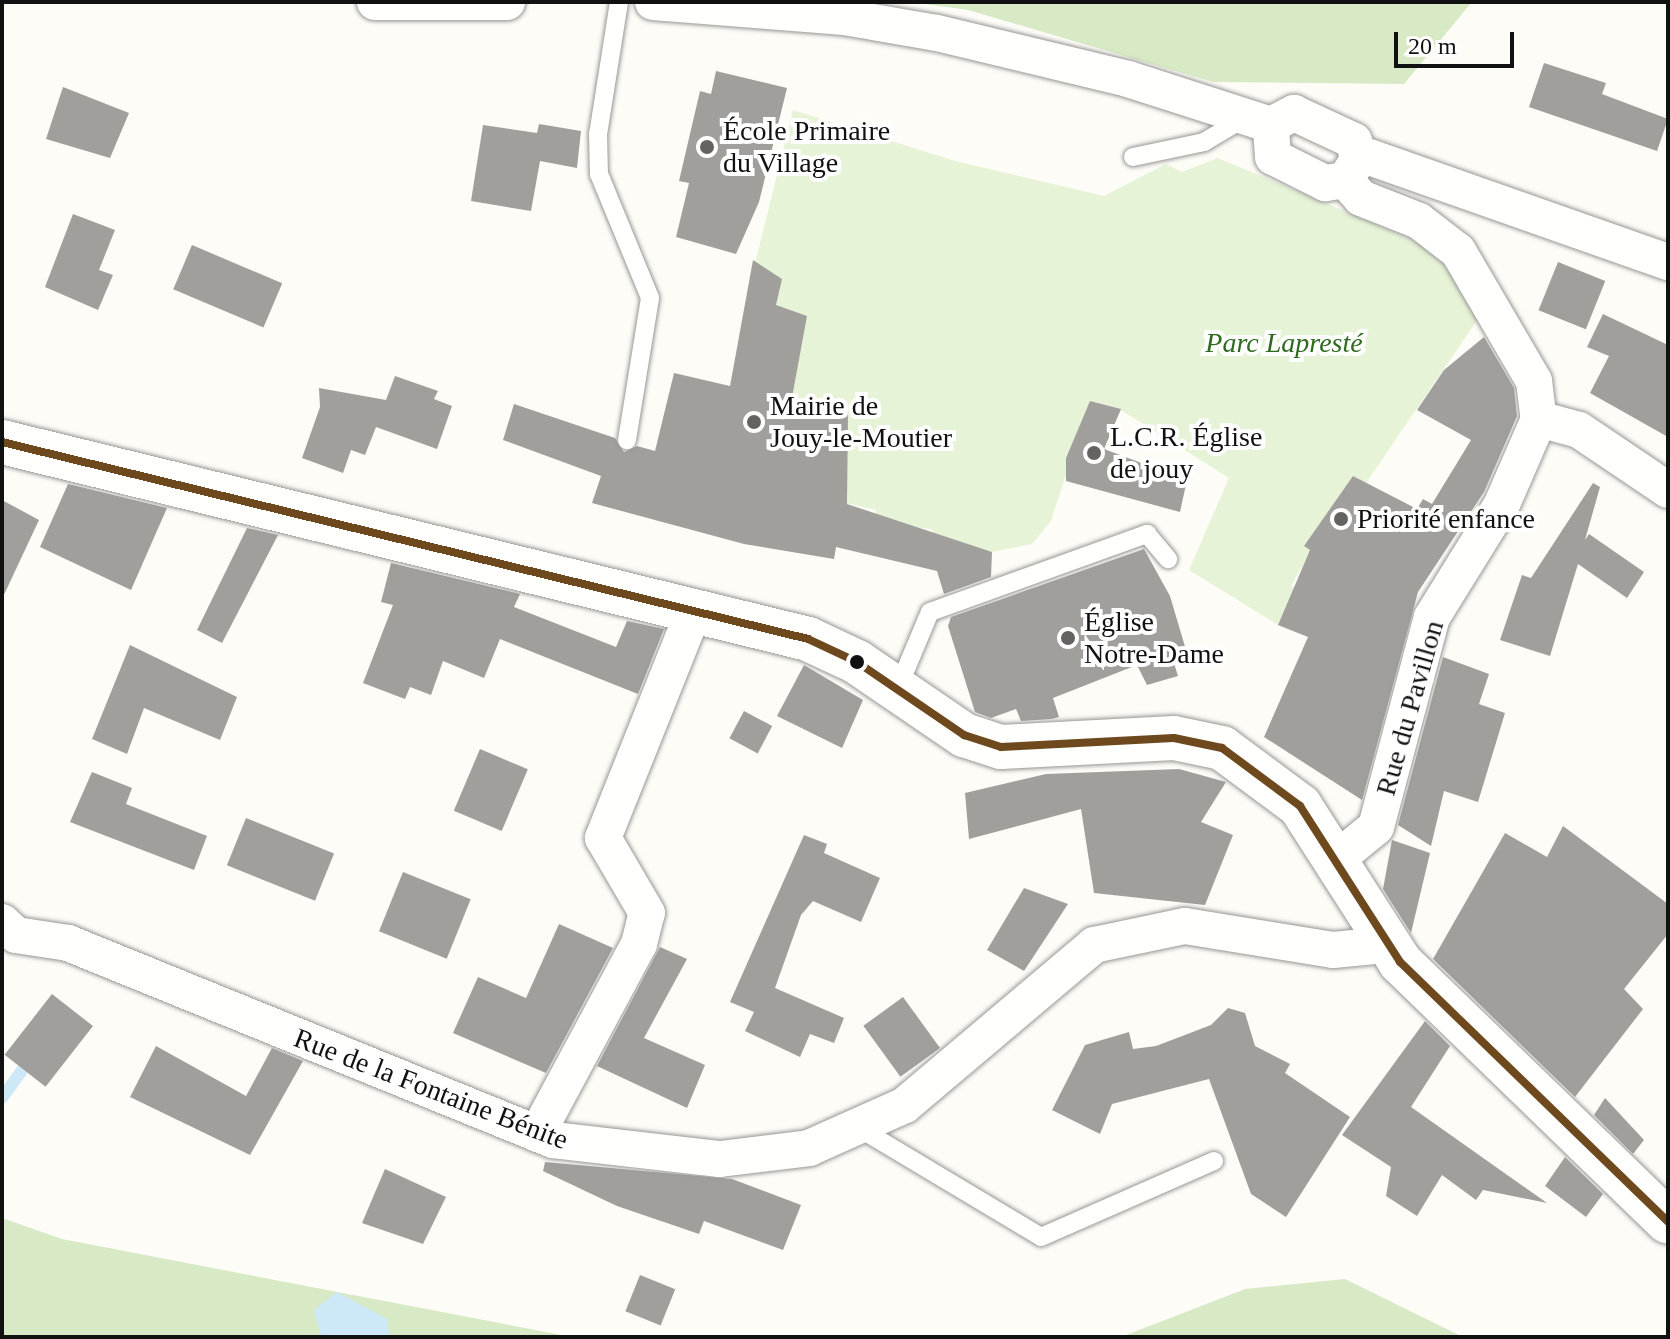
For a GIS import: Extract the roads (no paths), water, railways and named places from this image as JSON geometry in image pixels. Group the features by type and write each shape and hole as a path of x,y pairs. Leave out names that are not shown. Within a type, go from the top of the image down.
{"street":[{"path":"375,2 507,2"},
{"path":"653,2 844,17 937,33 1259,121 1294,113 1344,133 1361,198 1419,221 1458,251 1534,381 1539,419 1579,430 1668,490"},
{"path":"1259,121 1268,148 1281,163 1325,183 1351,166"},
{"path":"1351,166 1668,262"},
{"name":"Rue du Pavillon","path":"1337,859 1376,827 1432,617 1502,504 1539,419"},
{"path":"2,442 808,639 898,688 964,735 1001,747 1174,738 1222,748 1282,788 1337,859 1385,945 1668,1222"},
{"path":"537,1134 639,944 647,913 603,838 694,610"},
{"name":"Rue de la Fontaine Bénite","path":"7,932 68,943 568,1144 720,1159 809,1148 859,1128 946,1074 1094,945 1185,926 1333,950 1385,945"}],"lane":[{"path":"619,2 598,134 599,174 650,298 627,440"},
{"path":"1133,157 1204,142 1259,121"},
{"path":"898,688 930,612 1049,566 1147,534 1168,559"},
{"path":"859,1128 1041,1237 1214,1161"}],"water":[{"path":"337,1292 387,1319 390,1337 321,1337 314,1310"}],"waterway":[{"path":"2,1098 23,1069"}],"place":[{"name":"École Primaire du Village","path":"707,147"},
{"name":"Mairie de Jouy-le-Moutier","path":"754,422"},
{"name":"L.C.R. Église de jouy","path":"1094,453"},
{"name":"Priorité enfance","path":"1341,519"},
{"name":"Église Notre-Dame","path":"1068,638"}],"park label":[{"name":"Parc Lapresté","path":"1284,343"}]}
